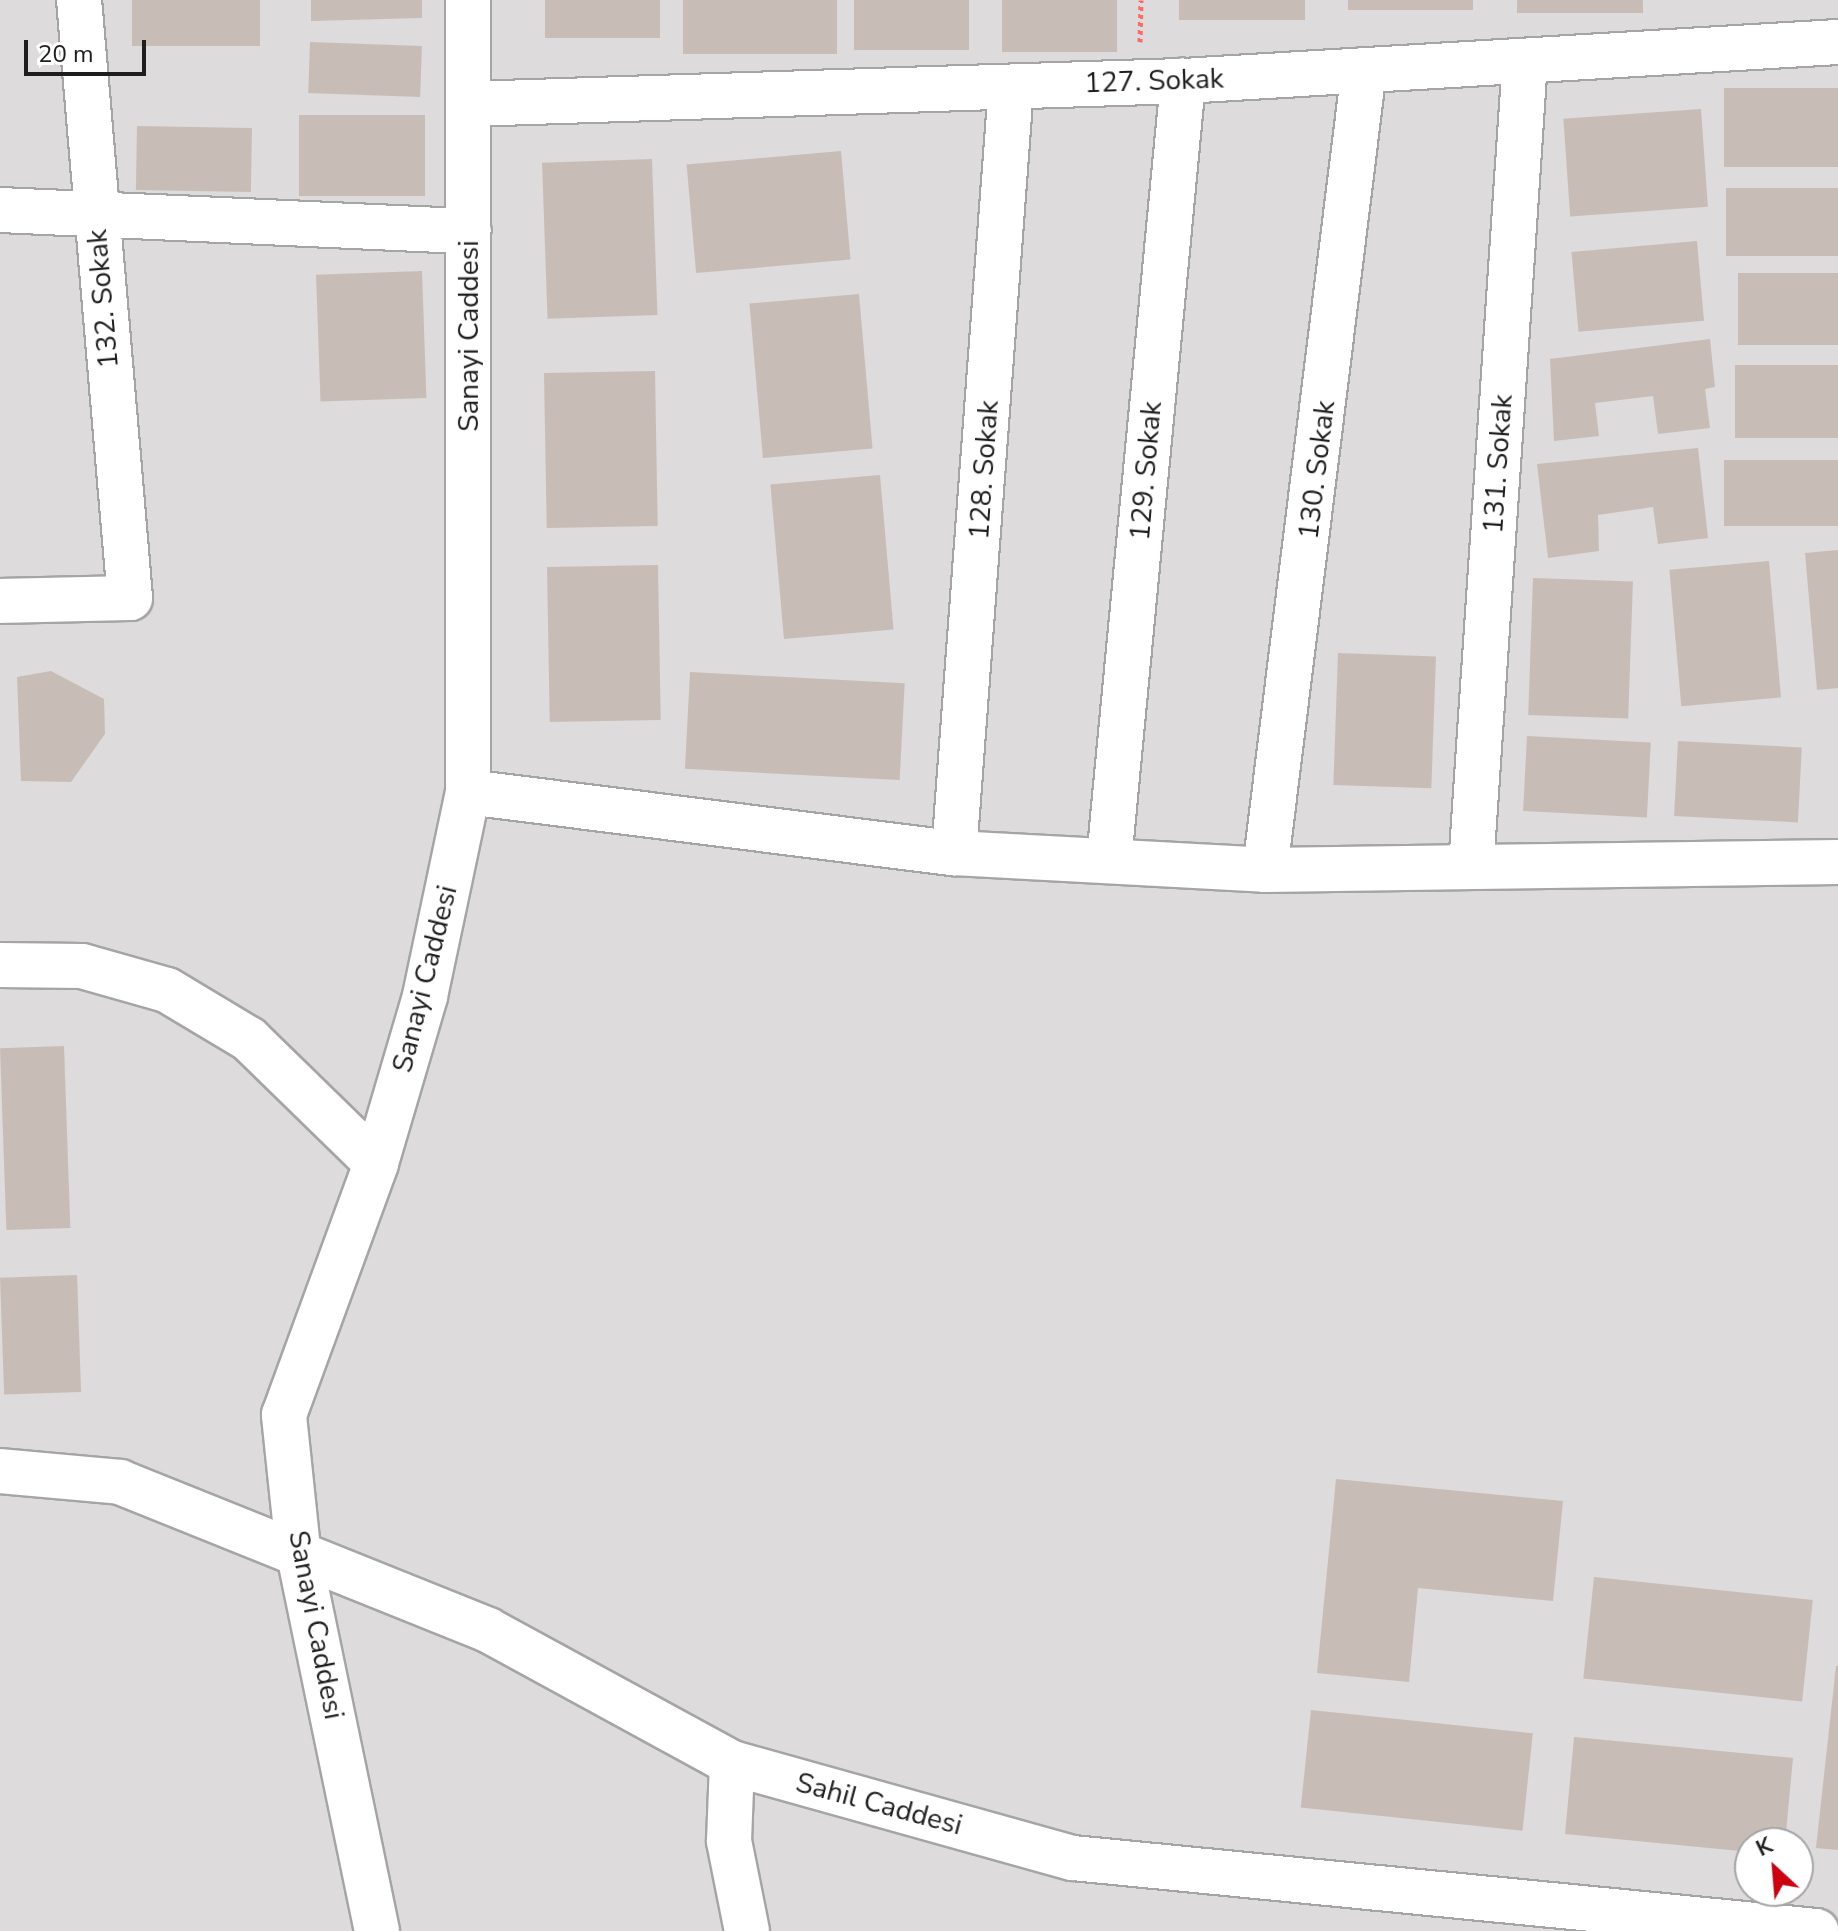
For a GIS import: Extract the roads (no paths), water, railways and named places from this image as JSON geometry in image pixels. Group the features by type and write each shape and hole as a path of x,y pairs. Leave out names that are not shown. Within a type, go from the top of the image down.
{"street":[{"name":"132. Sokak","path":"0,601 130,598 79,0"},
{"name":"Sanayi Caddesi","path":"377,1931 298,1549 284,1415 376,1163 425,996 468,792 468,0"},
{"name":"127. Sokak","path":"469,104 1183,81 1838,42"},
{"name":"131. Sokak","path":"1471,867 1525,61"},
{"name":"130. Sokak","path":"1265,870 1364,70"},
{"name":"129. Sokak","path":"1109,860 1183,81"},
{"name":"128. Sokak","path":"954,853 1011,87"},
{"path":"0,210 469,231"},
{"path":"468,792 954,853 1265,870 1838,862"},
{"path":"0,965 82,966 167,990 249,1039 376,1163"},
{"name":"Sahil Caddesi","path":"0,1471 120,1482 298,1549 488,1630 732,1763 1073,1858 1816,1931"},
{"path":"732,1763 729,1841 747,1931"}]}
